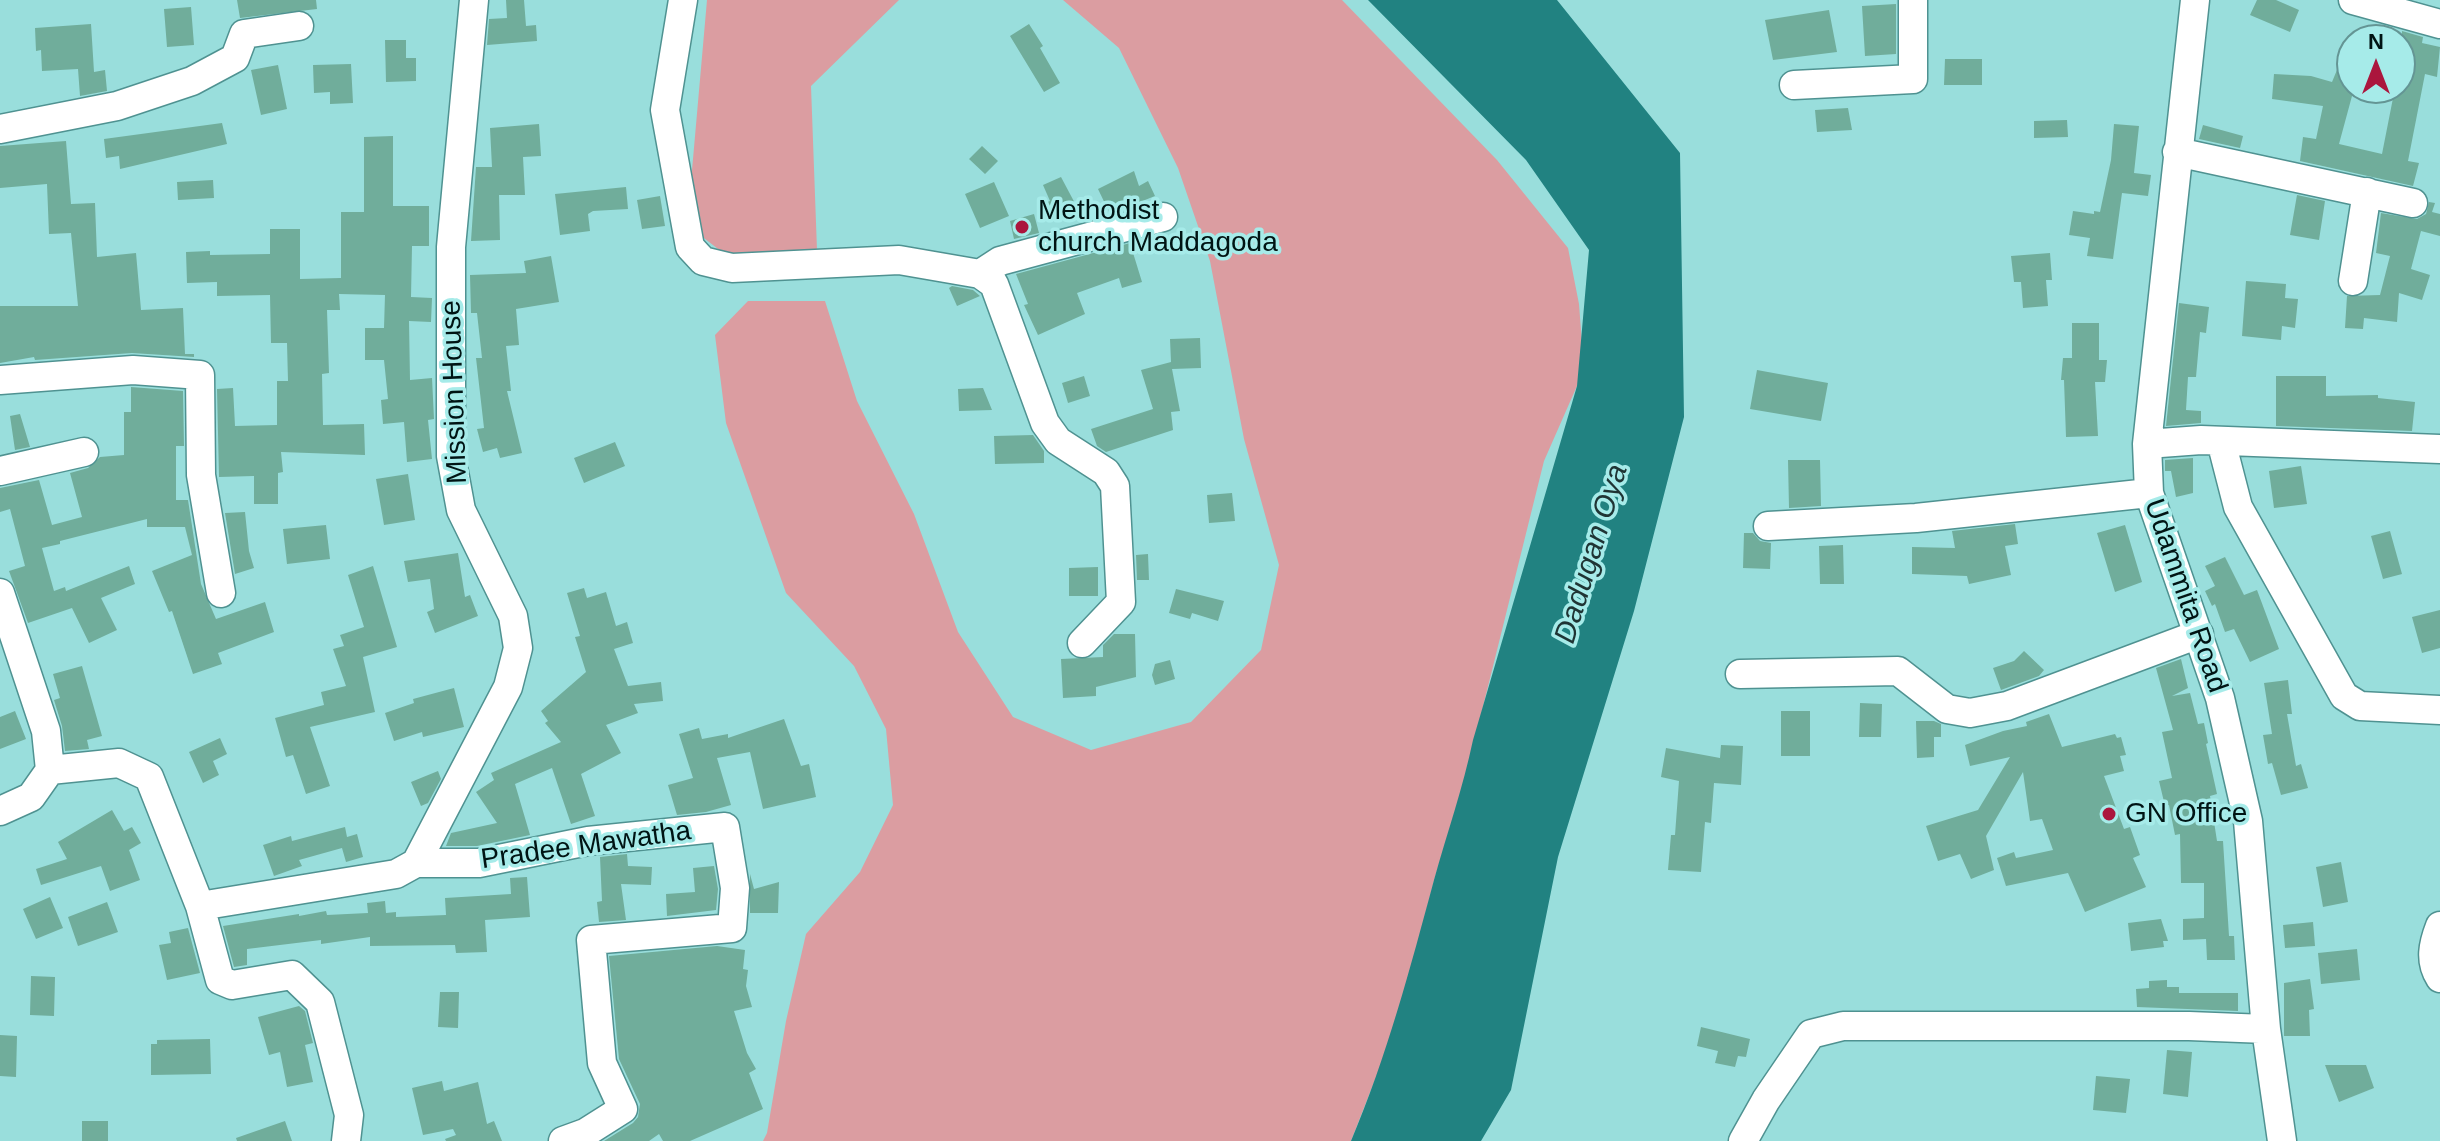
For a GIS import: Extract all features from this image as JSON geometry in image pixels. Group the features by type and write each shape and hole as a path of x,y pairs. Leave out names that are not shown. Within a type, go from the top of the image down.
{"street":[{"name":"Mission House","path":"416,863 508,687 518,648 513,616 461,510 451,456 451,247 474,0"},
{"path":"683,0 665,110 690,247 703,261 732,268 899,260 980,274 994,284 1045,423 1058,441 1106,472 1115,486 1121,602 1082,643"},
{"path":"1794,85 1913,79 1913,0"},
{"name":"Udammita Road","path":"2195,0 2147,444 2149,493 2220,698 2248,821 2266,1029 2282,1141"},
{"path":"2353,0 2440,24"},
{"path":"0,129 117,106 192,81 235,58 244,34 299,26"},
{"path":"2177,152 2413,203"},
{"path":"2353,281 2367,192"},
{"path":"980,274 1000,261 1163,217"},
{"path":"0,380 133,370 200,375 201,475 221,593"},
{"path":"2147,444 2221,441 2440,449"},
{"path":"2221,441 2238,507 2344,696 2360,706 2440,710"},
{"path":"0,471 84,452"},
{"path":"1768,526 1916,518 2149,493"},
{"path":"0,593 46,731 50,770 31,797 0,811"},
{"path":"1740,674 1898,671 1947,709 1970,713 2007,706 2199,634"},
{"path":"50,770 119,763 149,777 200,906 220,980 232,985 292,975 320,1002 349,1115 346,1141"},
{"name":"Pradee Mawatha","path":"416,863 479,863 588,841 725,827 735,888 732,928 591,940 602,1063 623,1109 574,1137"},
{"path":"200,906 396,874 416,863"},
{"path":"2440,926 2433,944 2434,969 2440,978"},
{"path":"1743,1141 1766,1100 1811,1034 1843,1026 2189,1026 2266,1029"}],"shaded area":[{"path":"707,0 899,0 811,86 817,250 731,259 700,235 690,193"},
{"path":"1063,0 1342,0 1497,160 1568,248 1579,304 1584,370 1544,461 1466,775 1406,988 1351,1141 763,1141 806,934 860,872 893,805 886,729 854,666 786,593 726,423 715,335 748,301 825,301 857,401 914,514 958,632 1013,717 1091,750 1191,722 1261,650 1279,565 1244,439 1210,261 1178,168 1119,48"}],"water":[{"name":"Dadugan Oya","path":"1368,0 1557,0 1680,153 1684,417 1634,611 1558,857 1511,1090 1481,1141 1351,1141 1397,1012 1577,386 1589,250 1526,160"}],"building":[{"path":"237,0 316,0 317,9 240,18"},
{"path":"506,0 524,0 526,26 536,25 537,41 487,45 489,19 507,18"},
{"path":"2257,0 2276,0 2299,10 2290,32 2250,15"},
{"path":"1896,4 1896,54 1865,56 1862,6"},
{"path":"191,7 194,45 167,47 164,9"},
{"path":"1829,10 1837,52 1773,60 1765,20"},
{"path":"91,24 94,72 105,70 107,91 80,96 78,69 42,71 41,50 36,51 35,28"},
{"path":"1029,24 1060,83 1044,92 1010,36"},
{"path":"2416,35 2423,37 2422,43 2440,47 2437,77 2425,74 2408,161 2419,163 2413,186 2300,161 2303,137 2316,139 2323,106 2272,99 2274,74 2311,76 2332,82 2336,72 2336,104 2350,104 2339,144 2382,154 2392,104 2416,104"},
{"path":"385,40 406,40 406,58 416,58 416,81 386,82"},
{"path":"1945,59 1982,59 1982,85 1944,85"},
{"path":"351,64 353,103 330,104 330,92 314,93 313,65"},
{"path":"278,65 287,109 261,115 251,70"},
{"path":"1848,108 1852,130 1817,132 1815,110"},
{"path":"2067,120 2068,137 2034,138 2034,121"},
{"path":"222,123 227,144 120,169 119,156 106,158 104,139"},
{"path":"539,124 541,156 523,157 525,195 499,195 500,240 471,241 476,167 492,167 490,128"},
{"path":"2114,124 2139,126 2134,173 2151,175 2148,196 2122,193 2113,259 2087,256 2090,238 2069,235 2073,211 2100,212 2111,160"},
{"path":"2203,125 2243,136 2240,148 2199,139"},
{"path":"393,136 393,206 429,206 429,246 412,246 411,297 432,298 431,322 409,321 410,380 432,378 434,419 428,420 432,459 407,462 404,422 383,424 381,400 388,399 384,360 365,360 365,328 384,328 385,295 339,294 340,310 327,310 329,373 322,374 323,425 364,424 365,455 281,452 283,472 278,473 278,504 254,504 254,476 219,477 217,389 233,388 235,426 277,425 277,381 288,381 287,343 271,343 270,295 217,296 217,282 187,283 186,252 210,251 210,255 270,254 270,229 300,229 300,279 341,278 341,212 364,212 364,137"},
{"path":"66,141 71,204 95,203 97,257 136,253 141,310 183,308 185,354 194,354 194,357 132,353 35,360 34,357 0,363 0,306 78,306 71,233 49,234 47,184 0,188 0,146"},
{"path":"982,146 998,161 985,174 969,159"},
{"path":"1134,171 1139,186 1148,181 1155,196 1110,214 1098,189"},
{"path":"1061,177 1078,209 1050,221 1043,204 1050,201 1043,185"},
{"path":"213,180 214,198 178,200 177,182"},
{"path":"994,182 1009,216 980,228 965,194"},
{"path":"626,187 628,209 593,211 588,214 590,231 560,235 555,194"},
{"path":"2297,195 2325,201 2319,240 2290,235"},
{"path":"660,196 665,226 642,229 637,200"},
{"path":"2429,202 2435,203 2432,212 2440,214 2440,236 2421,231 2411,269 2430,275 2422,300 2399,293 2397,322 2364,318 2363,329 2345,328 2347,296 2380,295 2390,256 2376,253 2381,213 2417,219 2426,214"},
{"name":"Methodist church Maddagoda","path":"1034,214 1039,233 1014,239 1010,221"},
{"path":"1130,243 1142,282 1122,288 1119,278 1077,293 1085,314 1038,335 1024,305 1028,304 1016,274"},
{"path":"2050,253 2052,280 2046,280 2048,306 2023,308 2021,282 2014,282 2011,256"},
{"path":"551,256 559,302 516,309 519,345 506,346 511,391 507,391 522,453 500,458 497,448 483,452 477,429 484,428 476,358 482,358 477,313 471,313 470,275 526,273 524,261"},
{"path":"2246,281 2286,284 2285,298 2298,299 2295,328 2282,326 2281,340 2242,336"},
{"path":"949,288 973,290 980,296 957,306"},
{"path":"2179,303 2209,307 2206,333 2200,332 2196,377 2188,377 2186,410 2201,411 2201,423 2166,426"},
{"path":"2072,323 2099,323 2099,360 2107,360 2105,382 2095,382 2098,436 2066,437 2064,380 2061,380 2063,358 2072,358"},
{"path":"1200,338 1201,368 1172,369 1180,411 1171,412 1173,430 1106,452 1097,446 1091,429 1153,409 1141,370 1171,362 1170,339"},
{"path":"1757,370 1828,383 1821,421 1750,409"},
{"path":"1084,376 1090,396 1068,403 1062,383"},
{"path":"2276,376 2326,376 2326,396 2378,395 2378,398 2415,402 2412,431 2276,426"},
{"path":"131,387 183,391 184,446 176,446 176,500 188,500 201,584 216,619 265,602 274,632 218,653 222,664 193,674 172,611 169,612 152,571 192,555 185,527 147,527 147,519 42,548 54,591 65,587 66,591 129,566 135,584 101,598 117,630 89,643 72,608 28,623 9,571 25,566 10,509 0,512 0,488 39,480 52,525 82,517 70,473 88,468 100,457 124,455 124,412 131,412"},
{"path":"983,388 992,410 959,411 958,389"},
{"path":"20,414 30,447 15,450 10,416"},
{"path":"1033,435 1044,451 1044,463 995,464 994,436"},
{"path":"615,442 625,466 584,483 574,458"},
{"path":"2193,458 2193,493 2176,497 2171,471 2165,471 2165,460"},
{"path":"1788,460 1820,460 1821,506 1789,508"},
{"path":"2301,466 2307,504 2274,508 2269,471"},
{"path":"408,474 415,520 384,525 376,479"},
{"path":"1232,493 1235,521 1209,523 1207,495"},
{"path":"245,512 254,568 235,574 225,513"},
{"path":"2015,524 2018,544 2005,546 2011,575 1969,584 1967,576 1912,574 1912,547 1955,548 1952,531"},
{"path":"326,525 330,559 287,564 283,529"},
{"path":"2125,525 2142,582 2115,592 2097,533"},
{"path":"2390,531 2402,574 2383,579 2371,536"},
{"path":"1744,533 1753,533 1760,541 1771,543 1770,569 1743,568"},
{"path":"1843,545 1844,584 1820,584 1819,546"},
{"path":"458,553 465,597 470,595 478,616 435,633 427,612 434,609 430,579 408,582 404,561"},
{"path":"1148,554 1149,580 1137,580 1136,555"},
{"path":"2225,557 2244,595 2257,590 2279,649 2250,662 2234,629 2225,632 2215,604 2212,606 2205,591 2215,586 2205,566"},
{"path":"373,566 397,647 363,657 375,712 310,727 330,786 306,794 293,755 286,757 275,718 324,705 321,692 346,686 333,649 344,646 340,635 364,627 348,575"},
{"path":"1098,567 1098,596 1069,596 1069,568"},
{"path":"584,588 587,598 606,592 616,626 627,622 633,643 614,649 628,686 661,682 663,701 634,704 638,713 606,725 621,753 581,774 595,816 571,824 552,768 515,784 530,835 477,846 446,846 451,833 497,823 476,792 494,780 491,773 561,742 545,723 548,721 541,711 586,672 575,637 580,636 567,593"},
{"path":"1176,589 1224,601 1218,621 1192,613 1190,619 1169,613"},
{"path":"2440,610 2440,648 2422,653 2412,617"},
{"path":"1114,634 1135,634 1136,677 1096,687 1096,696 1063,698 1061,659 1103,657 1103,645"},
{"path":"2024,651 2044,670 2039,676 2001,690 1993,668 2014,661"},
{"path":"2181,659 2188,688 2172,696 2190,693 2198,724 2204,723 2217,794 2210,796 2217,841 2223,841 2229,936 2234,936 2235,960 2207,960 2206,939 2183,940 2183,919 2204,918 2204,883 2181,883 2180,834 2175,835 2169,805 2165,806 2159,781 2172,778 2162,732 2173,730 2156,668"},
{"path":"1170,660 1175,679 1155,685 1152,675 1155,664"},
{"path":"82,666 102,736 87,740 89,749 65,751 54,700 60,698 53,674"},
{"path":"2288,680 2292,714 2287,714 2296,766 2301,764 2308,788 2281,795 2272,763 2268,764 2263,735 2272,734 2264,683"},
{"path":"454,688 464,727 423,737 422,732 394,741 385,713 414,703 413,699"},
{"path":"1860,703 1882,704 1881,737 1859,737"},
{"path":"15,711 26,739 0,749 0,717"},
{"path":"1781,711 1810,711 1810,756 1781,756"},
{"path":"2049,714 2062,747 2115,734 2117,738 2121,737 2126,755 2120,756 2124,771 2104,776 2124,829 2130,827 2140,855 2133,858 2146,887 2085,912 2068,873 2006,886 1997,858 2014,852 2016,858 2053,850 2042,819 2030,821 2023,772 1986,836 1994,870 1971,879 1960,854 1938,861 1926,826 1978,810 2010,757 1970,766 1965,745 2027,726 2026,722"},
{"path":"784,719 801,766 809,764 816,797 763,809 750,752 717,758 731,805 677,815 668,785 693,778 679,734 699,728 702,739 728,734 728,738"},
{"path":"1916,721 1941,724 1941,737 1934,737 1934,757 1917,758"},
{"path":"220,738 227,754 213,761 219,775 203,783 189,752"},
{"path":"1721,745 1743,746 1741,785 1714,783 1711,823 1705,822 1701,872 1668,870 1671,835 1675,835 1679,781 1661,777 1666,748 1720,758"},
{"path":"438,771 441,779 428,803 421,806 411,782"},
{"path":"112,810 124,831 132,827 141,843 129,850 140,880 110,891 101,866 41,885 36,869 67,859 58,842"},
{"path":"345,827 347,837 357,834 363,857 346,862 342,848 299,860 302,866 274,876 263,845 291,836 292,841"},
{"path":"627,854 628,866 652,867 651,885 621,884 626,920 599,922 597,902 602,901 600,857"},
{"path":"2341,862 2348,902 2323,907 2316,867"},
{"path":"714,866 718,889 716,910 667,916 666,894 695,892 693,868"},
{"path":"750,874 754,889 779,882 778,913 750,913"},
{"path":"527,877 530,917 485,920 487,952 456,953 455,945 370,946 370,937 247,949 247,965 234,967 223,926 326,911 327,915 368,913 367,903 385,901 386,913 396,912 396,917 446,915 445,898 511,894 510,878"},
{"path":"50,897 63,928 36,939 23,909"},
{"path":"107,902 118,932 78,946 68,917"},
{"path":"2161,919 2168,941 2163,941 2164,947 2131,951 2128,923"},
{"path":"2313,922 2315,946 2285,948 2283,925"},
{"path":"188,928 200,973 167,980 159,945 171,943 169,932"},
{"path":"717,946 745,950 743,969 748,970 746,986 752,1007 734,1011 747,1053 756,1069 749,1073 763,1109 690,1141 663,1141 659,1134 649,1141 604,1141 633,1123 638,1117 640,1104 619,1059 609,956"},
{"path":"2357,949 2360,980 2321,984 2318,953"},
{"path":"31,976 55,977 54,1016 30,1015"},
{"path":"2310,979 2314,1009 2309,1010 2310,1036 2284,1036 2284,983"},
{"path":"2167,980 2167,987 2179,987 2179,993 2238,993 2238,1011 2137,1007 2136,989 2149,988 2149,981"},
{"path":"440,992 459,992 458,1028 438,1027"},
{"path":"299,1006 305,1011 313,1043 305,1045 313,1082 287,1087 280,1052 269,1055 258,1017"},
{"path":"1701,1027 1750,1039 1746,1057 1738,1056 1735,1067 1715,1063 1718,1051 1697,1046"},
{"path":"0,1035 17,1036 16,1077 0,1076"},
{"path":"210,1039 211,1074 151,1075 151,1044 157,1044 157,1040"},
{"path":"2167,1050 2192,1052 2188,1097 2163,1094"},
{"path":"2325,1065 2366,1065 2374,1088 2339,1102"},
{"path":"2096,1076 2130,1079 2126,1113 2093,1110"},
{"path":"442,1081 444,1091 478,1082 487,1124 494,1121 502,1141 446,1141 456,1135 453,1129 423,1135 412,1088"},
{"path":"82,1121 108,1121 108,1141 82,1141"},
{"path":"285,1121 292,1141 237,1141 236,1138"}],"place":[{"name":"Methodist church Maddagoda","path":"1022,227"},
{"name":"GN Office","path":"2109,814"}]}
